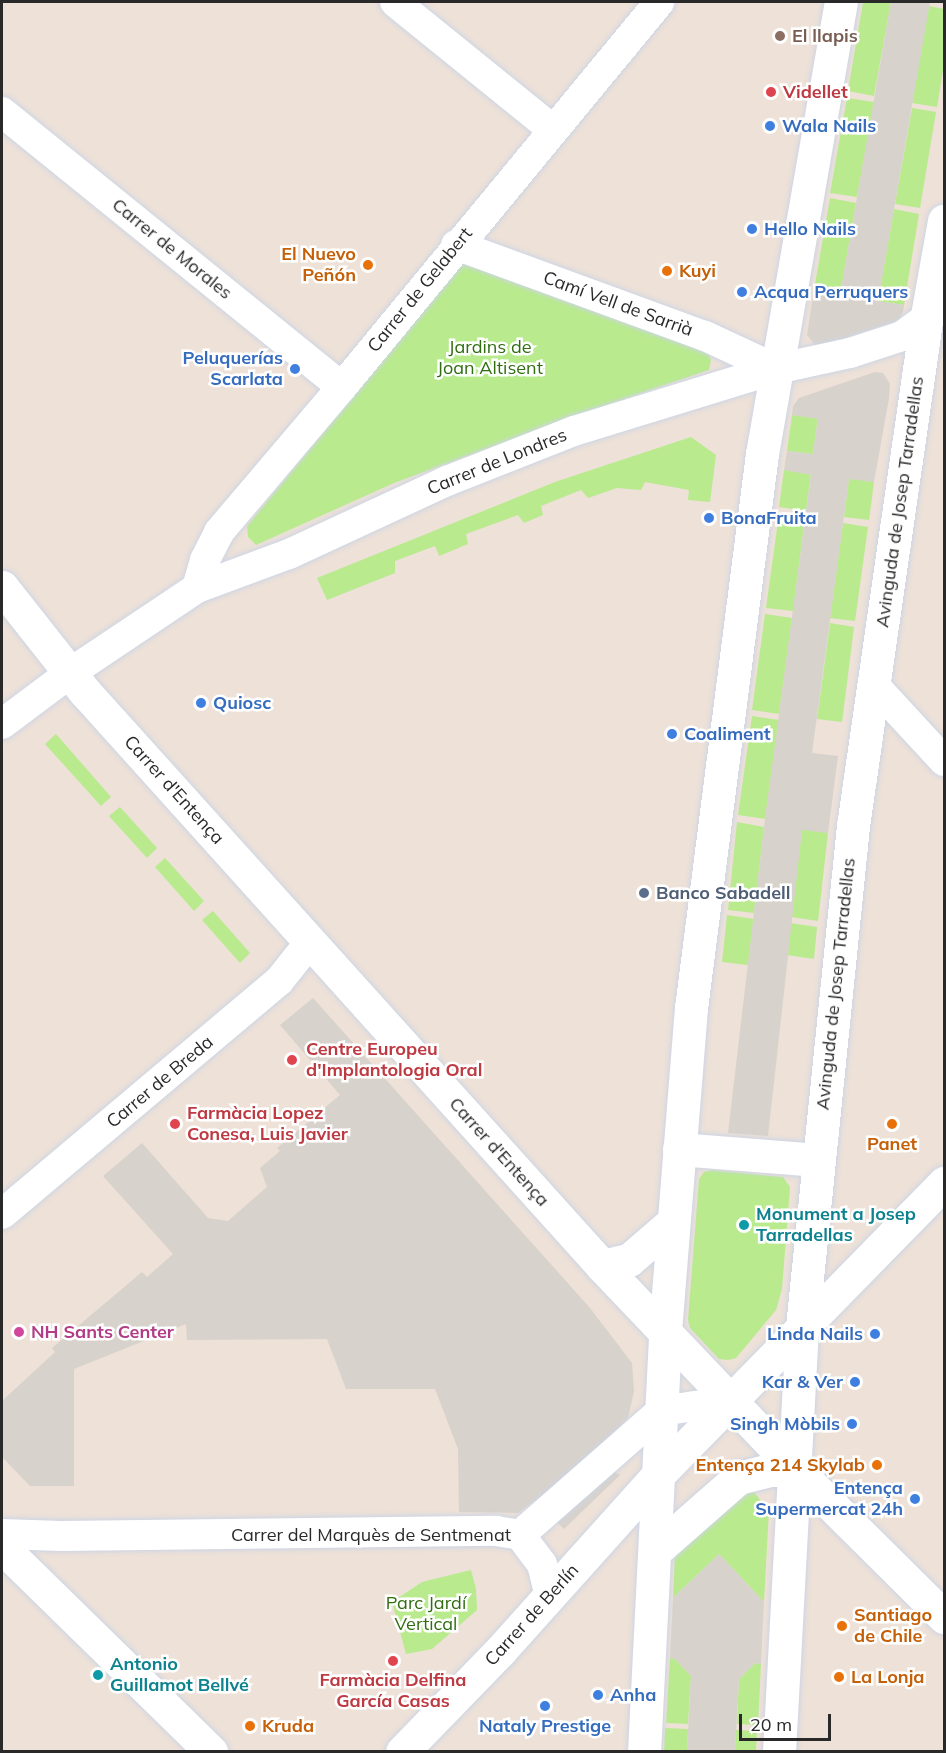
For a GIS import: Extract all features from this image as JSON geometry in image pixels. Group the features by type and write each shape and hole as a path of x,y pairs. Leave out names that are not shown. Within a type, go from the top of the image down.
{"main road":[{"path":"644,1752 656,1551 665,1331 696,973 754,514 776,369 841,2"},
{"name":"Avinguda de Josep Tarradellas","path":"780,1752 802,1327 853,826 873,684 935,313 945,221"},
{"name":"Carrer d'Entença","path":"2,587 70,673 602,1266 796,1470 945,1617"},
{"path":"679,1149 818,1160"},
{"path":"658,1475 945,1183"},
{"path":"602,1266 629,1260 673,1222"},
{"path":"656,1551 738,1478 770,1470 796,1470"},
{"name":"Carrer de Berlín","path":"402,1752 500,1651 658,1475"},
{"path":"2,1547 211,1752"}],"street":[{"path":"395,2 553,130"},
{"name":"Carrer de Gelabert","path":"197,588 205,560 219,532 342,387 456,245 659,2"},
{"name":"Carrer de Morales","path":"2,112 342,387"},
{"name":"Camí Vell de Sarrià","path":"456,245 705,336 776,369"},
{"name":"Carrer de Londres","path":"2,724 70,673 197,588 288,554 447,482 574,430 776,369 850,353 891,340 935,313"},
{"path":"873,684 945,761"},
{"name":"Carrer de Breda","path":"2,1214 279,981 310,942"},
{"path":"661,1411 729,1401"},
{"name":"Carrer del Marquès de Sentmenat","path":"2,1534 61,1536 496,1531 520,1535 661,1411"},
{"path":"520,1535 542,1564 550,1596"}],"green space":[{"path":"863,2 891,2 874,96 848,91"},
{"path":"929,6 944,9 944,64 937,107 912,103"},
{"path":"847,98 874,102 857,197 830,193"},
{"path":"912,108 936,112 920,208 895,204"},
{"path":"830,198 856,203 840,295 814,290"},
{"path":"894,209 919,214 904,305 878,301"},
{"name":"Jardins de Joan Altisent","path":"464,261 708,353 711,360 709,370 585,412 394,483 256,545 248,537 247,526"},
{"path":"792,415 818,418 813,454 787,451"},
{"path":"691,437 716,455 710,502 688,500 689,490 645,482 641,490 617,488 588,498 581,490 541,506 543,515 524,523 518,515 466,534 468,544 439,556 435,546 395,561 395,573 327,600 317,578 555,482"},
{"path":"784,470 811,474 806,511 779,507"},
{"path":"849,478 874,482 869,520 844,517"},
{"path":"779,514 805,518 793,611 766,608"},
{"path":"843,523 868,527 855,621 830,618"},
{"path":"765,614 792,618 779,714 752,710"},
{"path":"830,623 854,627 842,722 817,719"},
{"path":"752,716 779,720 765,819 738,815"},
{"path":"56,734 111,797 101,806 45,744"},
{"path":"120,807 157,848 147,858 109,816"},
{"path":"737,822 764,827 754,913 728,910"},
{"path":"802,829 828,833 818,921 791,917"},
{"path":"165,858 204,901 194,911 155,867"},
{"path":"213,911 250,953 240,963 202,920"},
{"path":"727,915 754,919 748,965 722,962"},
{"path":"790,923 817,927 814,959 787,955"},
{"path":"712,1170 783,1177 790,1187 782,1289 776,1310 736,1358 728,1360 719,1359 690,1328 688,1320 699,1179 704,1172"},
{"path":"736,1488 751,1489 769,1510 764,1602 719,1554 673,1598 675,1553"},
{"name":"Parc Jardí Vertical","path":"471,1570 476,1589 477,1610 432,1649 406,1654 392,1602 422,1582"},
{"path":"670,1658 675,1659 691,1676 688,1724 666,1723"},
{"path":"755,1663 761,1664 758,1725 737,1724 739,1679"},
{"path":"665,1728 688,1729 687,1751 664,1752"},
{"path":"736,1730 757,1731 756,1751 735,1752"}],"shaded area":[{"path":"891,2 930,2 878,301 904,305 903,312 899,320 821,346 815,345 807,335 814,290 840,295"},
{"path":"875,372 883,373 890,384 889,398 874,482 849,479 812,753 838,756 828,833 802,830 768,1136 728,1133 765,819 811,475 784,470 787,451 813,454 818,419 792,415 793,406 799,398"},
{"path":"313,998 590,1308 632,1363 634,1391 628,1418 576,1471 518,1513 459,1512 458,1449 435,1389 346,1389 327,1339 187,1340 186,1324 74,1369 74,1486 30,1486 2,1457 2,1401 55,1352 52,1348 142,1272 147,1277 173,1254 103,1176 142,1143 208,1218 228,1221 267,1187 260,1168 280,1151 277,1148 340,1095 280,1025"},
{"path":"609,1469 620,1475 564,1529 556,1521"},
{"path":"719,1554 764,1602 761,1664 755,1663 739,1679 735,1751 687,1751 691,1676 675,1659 670,1658 673,1598"}],"place":[{"name":"El llapis","path":"780,36"},
{"name":"Videllet","path":"771,92"},
{"name":"Wala Nails","path":"770,126"},
{"name":"Hello Nails","path":"752,229"},
{"name":"El Nuevo Peñón","path":"368,265"},
{"name":"Kuyi","path":"667,271"},
{"name":"Acqua Perruquers","path":"742,292"},
{"name":"Peluquerías Scarlata","path":"295,369"},
{"name":"BonaFruita","path":"709,518"},
{"name":"Quiosc","path":"201,703"},
{"name":"Coaliment","path":"672,734"},
{"name":"Banco Sabadell","path":"644,893"},
{"name":"Centre Europeu d'Implantologia Oral","path":"292,1060"},
{"name":"Farmàcia Lopez Conesa, Luis Javier","path":"175,1124"},
{"name":"Panet","path":"892,1124"},
{"name":"Monument a Josep Tarradellas","path":"744,1225"},
{"name":"NH Sants Center","path":"19,1332"},
{"name":"Linda Nails","path":"875,1334"},
{"name":"Kar & Ver","path":"855,1382"},
{"name":"Singh Mòbils","path":"852,1424"},
{"name":"Entença 214 Skylab","path":"877,1465"},
{"name":"Entença Supermercat 24h","path":"915,1499"},
{"name":"Santiago de Chile","path":"842,1626"},
{"name":"Farmàcia Delfina García Casas","path":"393,1661"},
{"name":"Antonio Guillamot Bellvé","path":"98,1675"},
{"name":"La Lonja","path":"839,1677"},
{"name":"Anha","path":"598,1695"},
{"name":"Nataly Prestige","path":"545,1706"},
{"name":"Kruda","path":"250,1726"}]}
